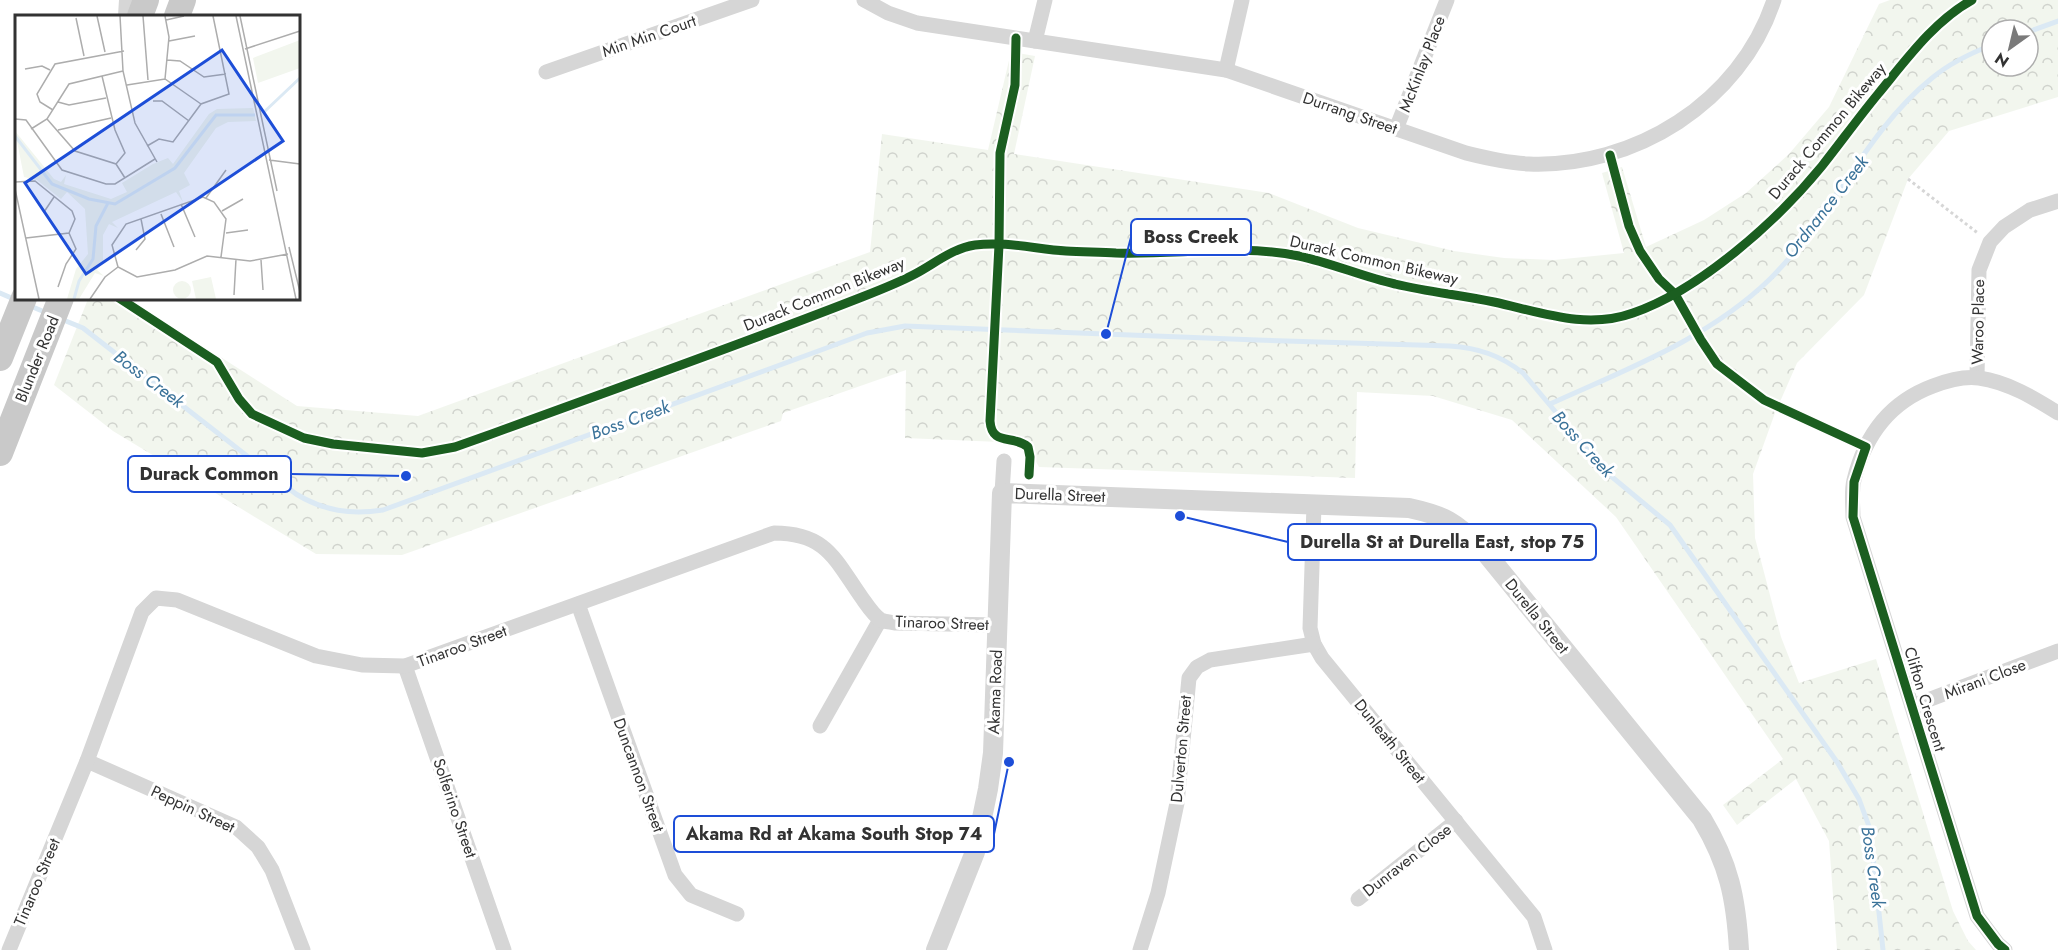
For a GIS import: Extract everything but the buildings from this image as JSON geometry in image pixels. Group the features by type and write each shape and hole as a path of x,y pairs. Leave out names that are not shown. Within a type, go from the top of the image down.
{"main road":[{"path":"140,15 146,0"},
{"path":"177,15 183,0"},
{"name":"Blunder Road","path":"0,453 60,300"},
{"path":"0,358 19,310"}],"street":[{"path":"128,15 129,0"},
{"name":"Min Min Court","path":"546,72 753,0"},
{"name":"Durrang Street","path":"864,0 888,13 917,23 1226,70 1466,153 1527,164 1556,164 1591,159 1621,151 1658,134 1684,118 1728,79 1762,30 1774,0"},
{"path":"1035,41 1045,0"},
{"path":"1226,70 1242,0"},
{"name":"McKinlay Place","path":"1396,129 1447,0"},
{"name":"Waroo Place","path":"1977,377 1978,270 1990,242 2004,227 2030,210 2058,201"},
{"name":"Clifton Crescent","path":"2005,950 1977,916 1853,517 1854,482 1866,447 1879,423 1897,405 1920,391 1945,381 1977,377 2031,396 2058,413"},
{"name":"Akama Road","path":"936,950 975,852 988,789 993,753 1004,461"},
{"name":"Durella Street","path":"1002,494 1409,508 1436,514 1457,525 1481,548 1702,819 1718,847 1732,884 1739,950"},
{"name":"Dunleath Street","path":"1314,505 1310,628 1314,644 1322,658 1534,916 1545,950"},
{"name":"Tinaroo Street","path":"9,950 87,761 142,612 156,598 177,600 316,656 362,665 405,666 774,533 795,533 814,540 829,552 880,620 895,623 998,625"},
{"name":"Duncannon Street","path":"578,604 675,875 691,895 736,914"},
{"path":"820,726 880,620"},
{"name":"Dulverton Street","path":"1140,950 1158,893 1177,803 1189,678 1197,667 1210,660 1314,644"},
{"name":"Mirani Close","path":"1912,706 2058,651"},
{"name":"Solferino Street","path":"405,666 504,950"},
{"name":"Peppin Street","path":"87,761 236,827 258,847 272,870 303,950"},
{"name":"Dunraven Close","path":"1358,899 1456,821"}],"path":[{"path":"1908,179 1990,242"}],"green space":[{"path":"1890,0 2058,0 2058,97 1949,131 1908,179 1864,295 1797,363 1775,413 1753,474 1755,538 1781,637 1799,683 1876,659 1953,911 1968,941 1976,950 1837,950 1829,841 1796,779 1737,825 1723,805 1783,759 1616,517 1512,420 1433,396 1357,392 1355,478 1039,467 1026,443 905,438 906,370 783,413 781,421 402,555 316,554 113,431 54,385 88,300 132,300 297,406 418,416 870,252 882,134 988,150 1011,52 1035,56 1014,154 1269,193 1358,228 1454,251 1504,258 1554,260 1624,253 1602,173 1622,167 1646,247 1704,220 1746,193 1789,154 1829,107 1879,4"}],"waterway":[{"name":"Ordnance Creek","path":"2040,28 2058,21"},
{"name":"Ordnance Creek","path":"1550,404 1666,351 1720,319 1746,300 1792,255 1867,149 1908,100 1946,68 1980,50"},
{"name":"Boss Creek","path":"0,293 15,300"},
{"name":"Boss Creek","path":"28,305 47,313"},
{"name":"Boss Creek","path":"61,319 83,328 296,494 327,508 349,512 383,510 867,333 905,326 1450,346 1488,354 1506,361 1523,373 1606,472 1670,525 1837,762 1859,799 1870,829 1883,950"}],"cycle path":[{"name":"Durack Common Bikeway","path":"122,300 217,362 239,399 252,414 304,438 333,444 422,453 455,447 768,333 889,286 951,253 975,245 1009,245 1116,253 1231,250 1277,253 1311,259 1395,284 1494,302 1563,318 1580,320 1615,318 1659,302 1684,288 1736,252 1760,231 1822,166 1921,42 1945,19 1972,0"},
{"path":"1016,38 1015,85 1000,153 999,245 990,421 992,429 999,437 1022,443 1028,447 1029,475"},
{"path":"1610,155 1629,226 1640,251 1659,279 1675,294 1717,364 1764,400 1866,447 1854,482 1853,517 1977,916 2005,950"}],"place":[{"name":"Boss Creek","path":"1106,334"},
{"name":"Durack Common","path":"406,476"},
{"name":"Durella St at Durella East, stop 75","path":"1180,516"},
{"name":"Akama Rd at Akama South Stop 74","path":"1009,762"}]}
